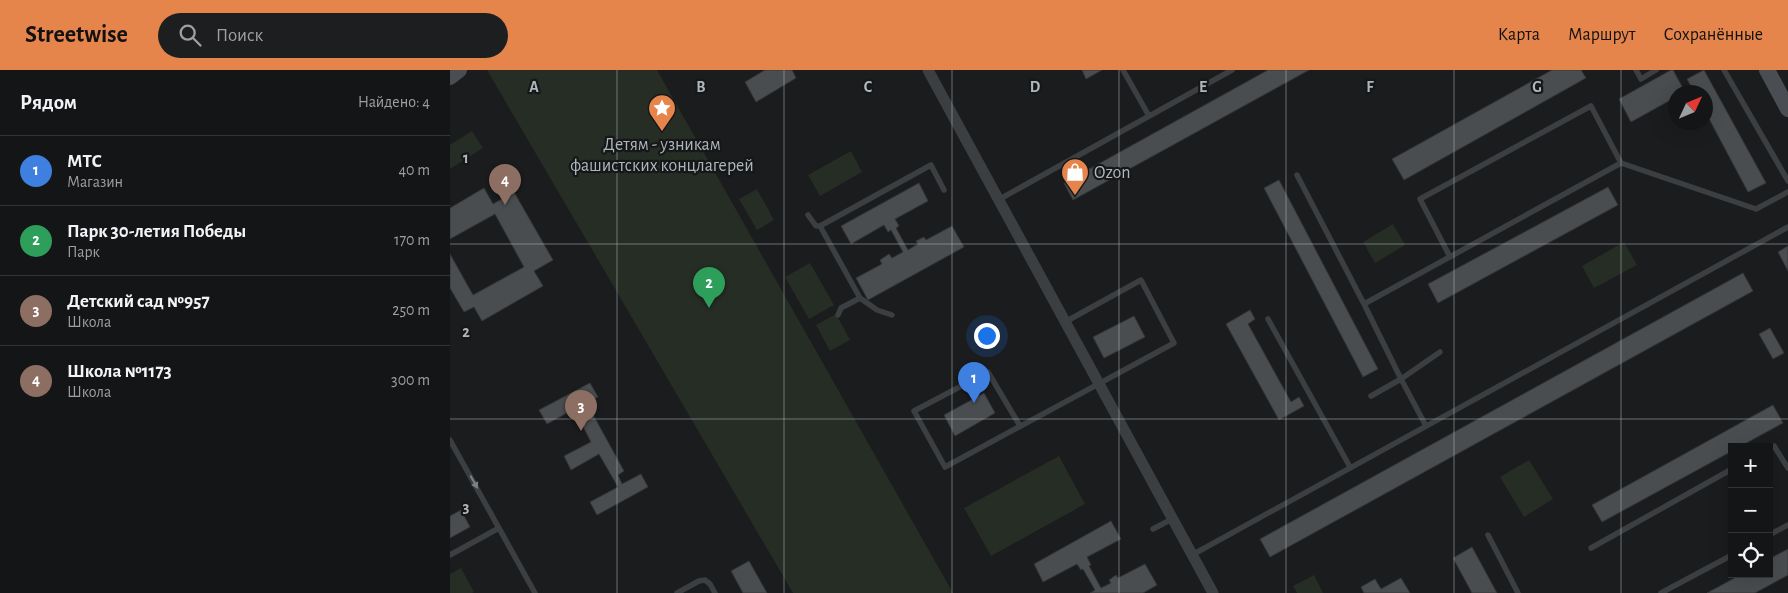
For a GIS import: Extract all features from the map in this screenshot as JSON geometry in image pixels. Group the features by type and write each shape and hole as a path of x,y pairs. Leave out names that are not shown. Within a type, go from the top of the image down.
{"street":[{"path":"450,77 459,70"},
{"path":"928,70 1213,593"},
{"path":"1767,70 1788,109"}],"lane":[{"path":"1123,70 1149,116"},
{"path":"998,200 1232,70"},
{"path":"1636,70 1640,78 1656,70"},
{"path":"1724,70 1788,181"},
{"path":"1450,257 1420,200 1591,106 1622,163 1756,209 1788,192"},
{"path":"1364,304 1622,163"},
{"path":"820,226 931,165 944,190"},
{"path":"1297,175 1426,426"},
{"path":"808,215 816,226 820,226 860,298 876,310 892,315"},
{"path":"1192,555 1788,226"},
{"path":"1020,426 988,372 914,411 944,467 1174,343 1141,280 1065,322"},
{"path":"838,315 841,308 860,298"},
{"path":"834,304 841,308"},
{"path":"1268,319 1350,467"},
{"path":"1371,396 1401,379 1440,352"},
{"path":"450,440 535,593"},
{"path":"1773,446 1788,468"},
{"path":"1591,548 1728,471"},
{"path":"1154,529 1172,518"},
{"path":"1773,533 1788,525"},
{"path":"450,555 499,528"},
{"path":"1488,535 1518,593"},
{"path":"1661,593 1728,557"},
{"path":"678,593 699,581 705,580 710,584 715,593"}],"shaded area":[{"path":"487,70 657,70 953,593 793,593"},
{"path":"472,131 483,148 450,169 450,145"},
{"path":"851,151 862,172 820,196 808,175"},
{"path":"757,189 774,220 757,230 739,199"},
{"path":"1393,224 1405,245 1375,263 1363,242"},
{"path":"1624,242 1637,265 1594,288 1582,266"},
{"path":"810,263 834,305 809,319 785,277"},
{"path":"836,314 850,340 830,351 816,325"},
{"path":"1059,456 1085,504 991,556 964,508"},
{"path":"1529,460 1553,499 1524,517 1500,477"},
{"path":"461,568 474,592 450,593 450,574"},
{"path":"1314,575 1323,593 1297,593 1293,586"}],"building":[{"path":"765,70 792,70 796,78 756,102 745,82"},
{"path":"1082,70 1102,70 1086,79"},
{"path":"1268,70 1309,70 1073,200 1064,183"},
{"path":"1552,70 1581,70 1586,78 1404,180 1392,159"},
{"path":"1671,70 1673,70 1681,85 1668,85 1668,101 1631,122 1619,99"},
{"path":"1704,70 1712,85 1690,85 1687,79"},
{"path":"1713,86 1766,183 1748,192 1713,126"},
{"path":"1279,180 1378,369 1363,377 1264,188"},
{"path":"919,183 928,201 895,219 899,226 896,228 908,250 918,244 916,241 924,237 926,240 952,226 964,247 868,300 856,278 882,264 880,260 889,254 892,258 903,252 891,230 888,232 884,225 851,244 841,226"},
{"path":"1608,187 1618,205 1438,303 1428,284"},
{"path":"484,188 493,204 514,192 553,260 534,271 543,286 482,321 474,307 464,312 450,288 450,254 473,295 524,267 495,214 450,239 450,208"},
{"path":"1788,246 1788,271 1778,252"},
{"path":"1743,273 1753,291 1270,557 1260,539"},
{"path":"1250,310 1255,319 1248,324 1291,402 1299,397 1304,406 1279,420 1226,324"},
{"path":"1134,316 1145,337 1104,358 1093,337"},
{"path":"1770,328 1784,353 1773,359 1759,334"},
{"path":"590,383 598,397 580,407 584,415 591,411 624,471 618,475 622,484 641,474 648,487 597,515 590,502 618,487 599,454 571,470 564,456 591,442 574,409 547,424 539,410"},
{"path":"984,393 995,413 955,436 944,415"},
{"path":"1773,405 1783,423 1746,443 1728,443 1728,453 1602,522 1592,505"},
{"path":"461,510 470,527 450,538 450,516"},
{"path":"1111,521 1121,539 1087,557 1091,565 1089,566 1101,588 1111,583 1109,580 1116,575 1118,578 1145,564 1157,585 1143,593 1090,593 1095,590 1083,569 1081,570 1077,564 1043,582 1034,564"},
{"path":"1472,547 1497,593 1472,593 1453,558"},
{"path":"1788,549 1788,575 1755,593 1707,593 1735,578 1773,578 1773,557"},
{"path":"749,561 767,593 743,593 731,571"},
{"path":"1401,578 1410,593 1364,593 1361,587 1375,579 1381,589"}],"place":[{"name":"Детям - узникам фашистских концлагерей","path":"662,132"},
{"name":"Ozon","path":"1075,196"},
{"name":"Школа №1173","path":"505,205"},
{"name":"Парк 30-летия Победы","path":"709,308"},
{"name":"МТС","path":"974,403"},
{"name":"Детский сад №957","path":"581,431"}]}
